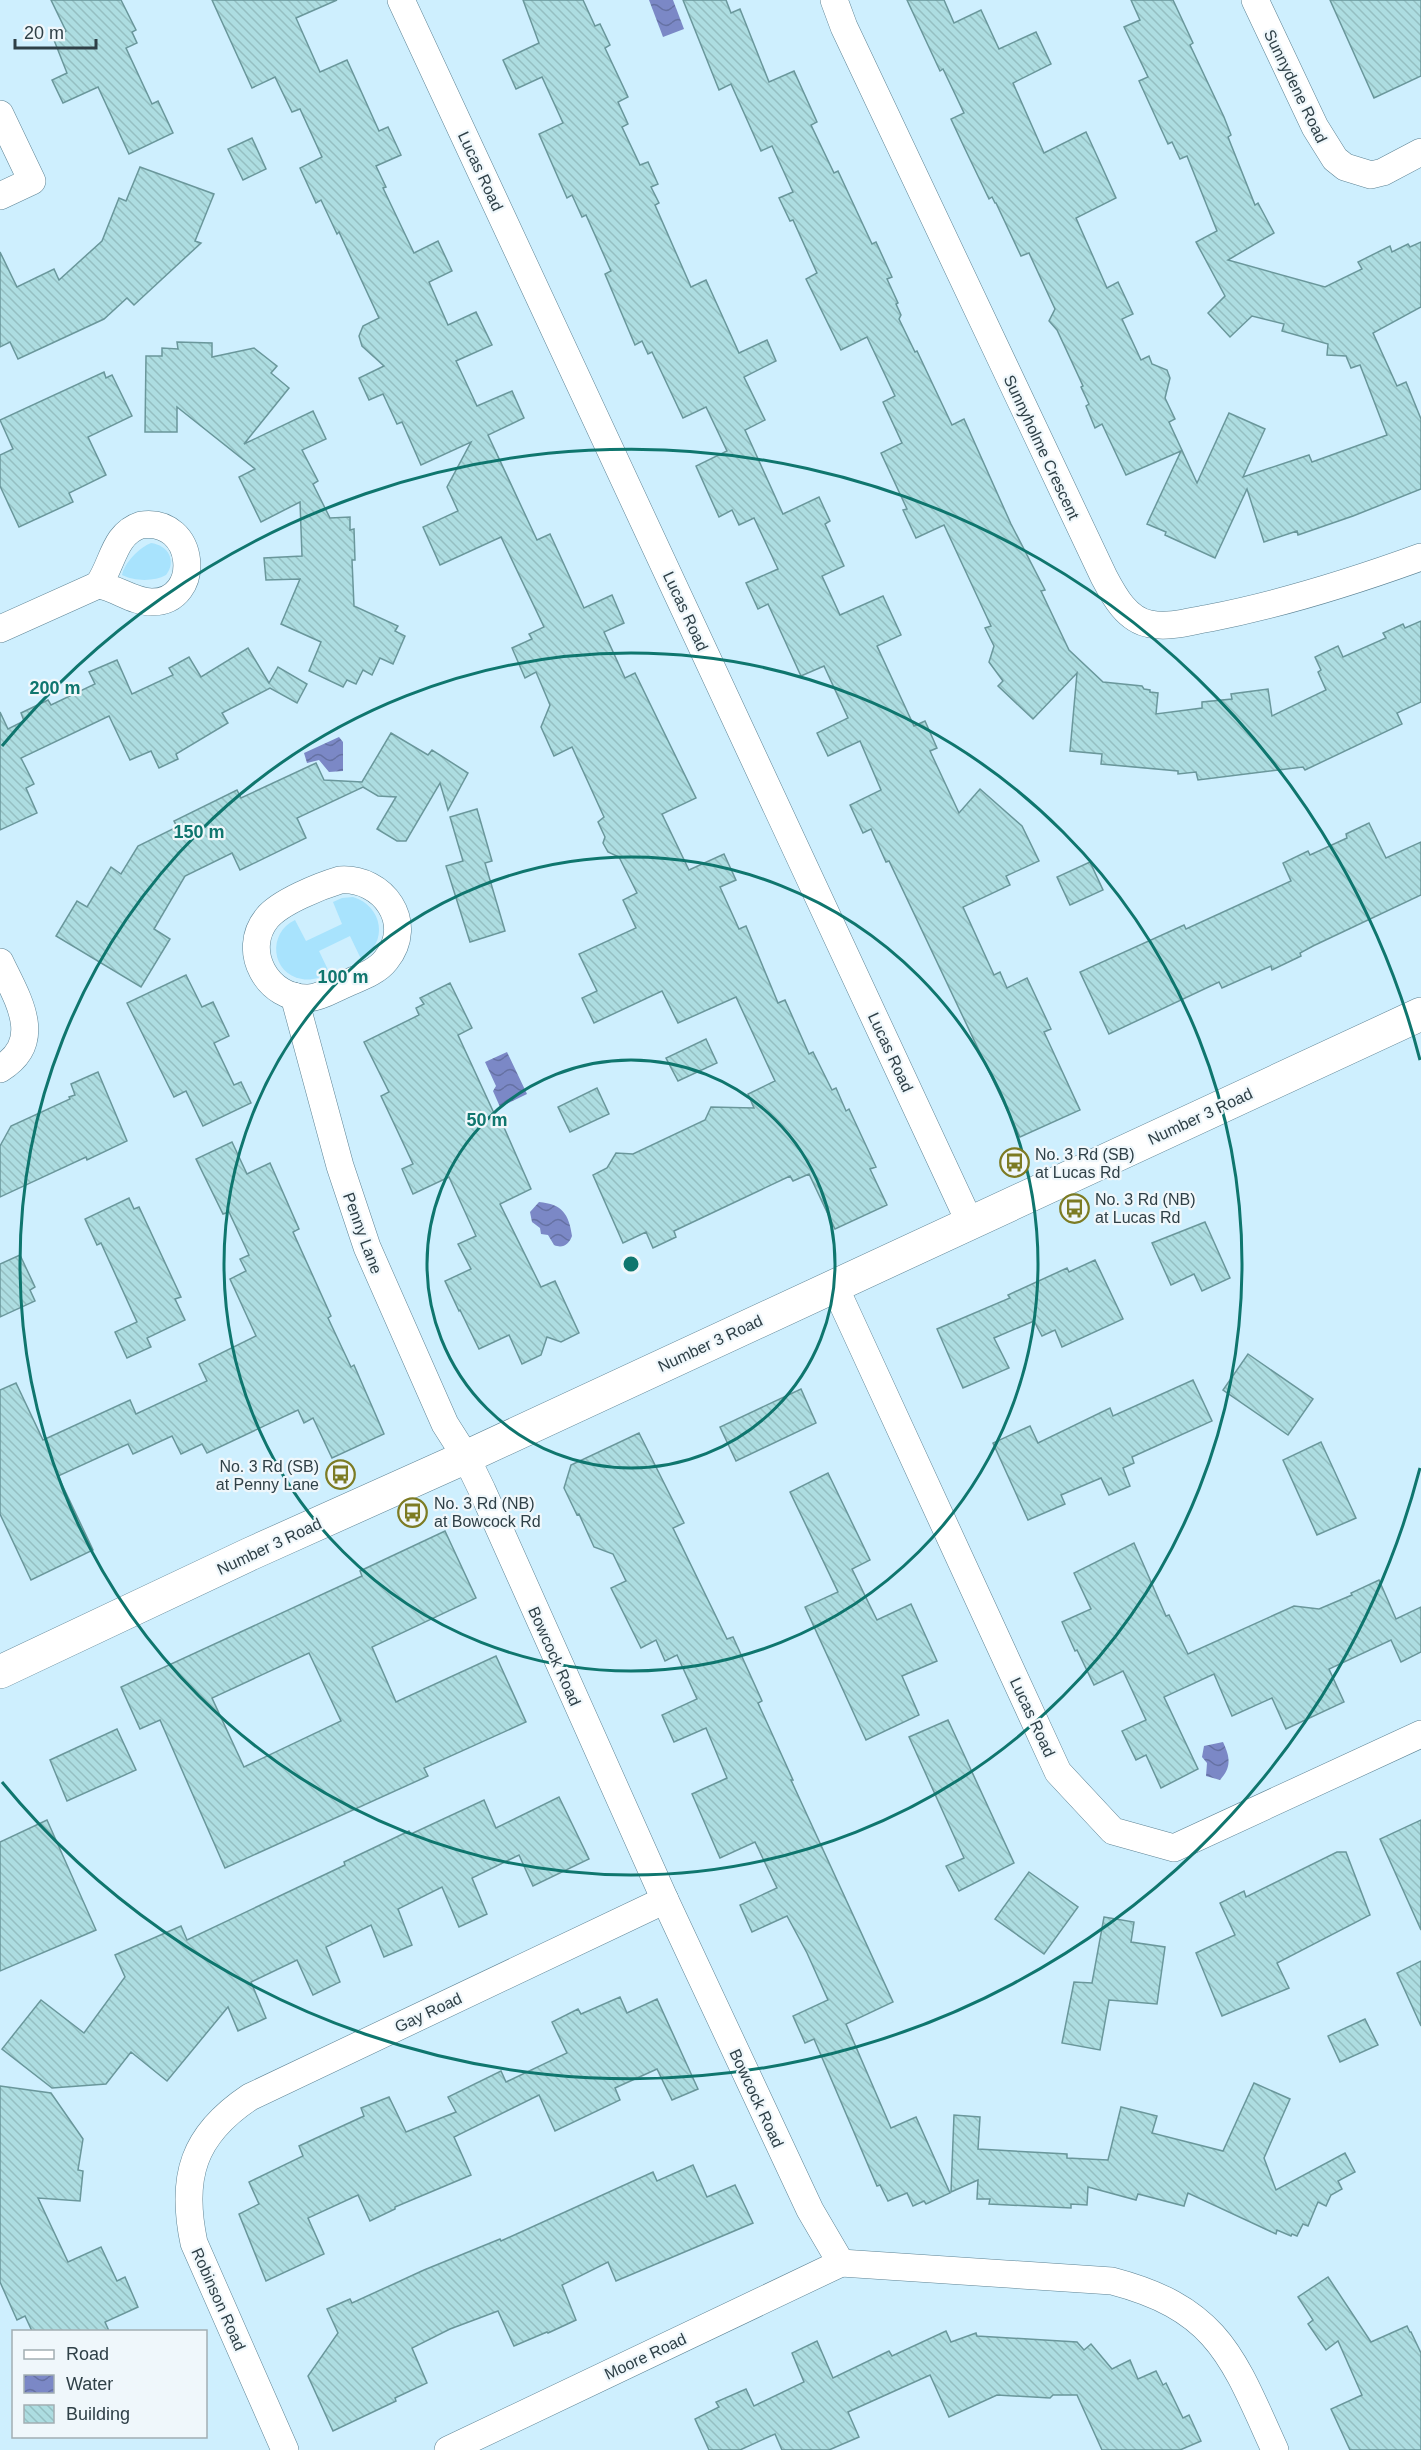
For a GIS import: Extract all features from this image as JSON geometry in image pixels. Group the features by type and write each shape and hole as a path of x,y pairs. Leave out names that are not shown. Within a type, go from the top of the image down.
{"main road":[{"name":"Number 3 Road","path":"0,1672 250,1554 466,1457 1421,1014"}],"street":[{"name":"Lucas Road","path":"401,0 970,1223"},
{"name":"Sunnyholme Crescent","path":"834,0 844,27 1104,577 1128,613 1150,624 1165,625 1191,621 1296,597 1421,557"},
{"name":"Sunnydene Road","path":"1255,0 1320,138 1335,159 1340,177 1359,173 1378,174 1421,152"},
{"path":"0,114 32,182 0,196"},
{"path":"0,629 98,585"},
{"path":"339,880 358,880 382,894 392,909 397,927 394,944 387,959 373,971 322,995 308,998 294,996 278,990 271,984 258,960 256,942 267,918 280,907 339,880"},
{"path":"0,962 24,1013 26,1026 24,1041 17,1055 0,1070"},
{"name":"Penny Lane","path":"294,996 340,1166 367,1247 442,1418 466,1457"},
{"name":"Lucas Road","path":"834,1285 1058,1772 1113,1831 1174,1848 1421,1734"},
{"name":"Bowcock Road","path":"466,1457 665,1900 810,2210 841,2263"},
{"name":"Gay Road","path":"204,2142 214,2124 228,2111 250,2097 665,1900"},
{"name":"Robinson Road","path":"204,2142 193,2164 189,2187 188,2214 194,2243 285,2450"},
{"path":"841,2263 1112,2281 1142,2289 1170,2302 1209,2329 1224,2347 1243,2379 1275,2450"},
{"name":"Moore Road","path":"448,2450 841,2263"}],"shaded area":[{"path":"151,543 162,547 169,554 171,564 166,575 144,580 122,575 133,556"},
{"path":"353,897 371,908 379,925 376,944 370,952 361,959 350,936 319,951 330,974 302,979 284,970 276,952 280,934 286,926 295,920 306,941 342,924 333,902"}],"water":[{"path":"649,0 673,0 684,29 663,37"},
{"path":"339,737 343,742 343,771 329,772 319,760 307,763 304,753"},
{"path":"507,1052 527,1094 500,1107 493,1091 496,1086 485,1062"},
{"path":"539,1202 559,1208 566,1216 572,1236 565,1245 554,1245 548,1235 541,1234 540,1228 532,1222 530,1212"},
{"path":"1223,1742 1229,1762 1227,1771 1220,1780 1206,1776 1207,1763 1202,1757 1204,1746"}],"building":[{"path":"51,0 121,0 136,30 132,32 137,43 126,48 152,104 158,101 173,133 129,154 98,87 63,103 52,80 67,73 54,40 66,31"},
{"path":"212,0 337,0 296,18 320,72 347,60 379,131 388,127 401,155 376,166 386,187 383,188 414,253 438,241 452,271 429,282 448,325 476,312 492,345 456,361 477,406 512,391 524,418 488,435 537,540 550,534 584,608 612,595 624,623 604,632 625,678 635,673 696,798 662,814 689,870 724,854 736,880 720,887 739,929 746,926 778,1003 785,1000 809,1054 813,1052 832,1090 836,1088 846,1111 849,1109 876,1167 870,1169 887,1205 835,1229 809,1174 793,1181 790,1176 674,1231 676,1237 653,1248 646,1232 623,1243 593,1175 607,1168 616,1153 633,1154 705,1120 711,1107 754,1108 748,1094 775,1081 736,997 678,1023 662,991 594,1023 582,998 597,991 579,954 636,928 623,900 637,893 619,857 608,852 603,843 605,837 598,822 604,817 572,747 554,756 541,727 550,705 536,672 525,678 512,648 532,639 529,634 544,627 501,537 440,565 423,527 458,511 447,487 471,442 421,465 402,422 397,424 383,394 369,400 359,378 384,366 362,346 359,336 363,326 379,318 339,232 337,234 321,200 316,203 300,168 322,157 300,109 292,112 275,77 252,88"},
{"path":"523,0 583,0 595,26 600,24 610,45 605,48 628,97 618,102 628,124 622,127 640,165 648,162 658,184 651,187 659,203 655,205 691,287 706,280 739,353 767,340 776,361 744,377 765,420 745,430 783,514 819,497 830,521 825,524 844,566 822,576 840,615 883,596 901,635 877,646 914,726 925,721 937,748 930,751 959,813 980,789 1022,826 1039,861 1006,876 1010,885 963,907 994,975 1000,972 1007,988 1027,978 1051,1029 1044,1032 1080,1110 1020,1137 889,861 886,862 871,829 863,833 850,805 881,790 860,741 828,756 817,733 848,718 824,666 801,676 768,604 758,609 746,583 778,569 754,518 739,525 732,510 719,517 696,466 727,451 706,407 683,418 652,352 648,354 642,341 635,345 605,274 611,271 586,215 582,217 572,195 567,198 539,134 563,123 542,77 516,89 503,60 539,43"},
{"path":"683,0 726,0 731,13 740,9 769,82 794,71 817,122 811,125 834,173 838,171 872,244 876,242 892,277 887,279 898,303 896,304 901,315 899,319 952,425 964,419 1011,524 1045,590 1041,591 1069,650 1103,682 1142,686 1150,692 1158,693 1156,714 1202,708 1202,702 1232,699 1231,694 1268,689 1272,716 1326,690 1318,672 1321,670 1315,657 1338,646 1343,657 1386,638 1383,633 1403,624 1405,628 1421,621 1421,702 1397,713 1402,724 1305,770 1303,767 1198,780 1196,772 1178,774 1178,771 1101,764 1102,754 1070,751 1077,673 1033,719 998,686 1003,681 989,662 994,646 985,628 991,626 944,525 916,538 903,510 907,509 881,453 902,443 883,402 895,396 867,337 841,350 806,279 817,273 793,220 790,221 779,198 793,192 772,146 761,151 731,84 719,90"},
{"path":"907,0 944,0 954,23 981,10 999,49 1036,32 1051,64 1013,83 1044,153 1086,132 1116,198 1076,218 1107,288 1118,282 1133,314 1122,319 1141,360 1149,356 1152,364 1167,370 1170,378 1165,398 1175,419 1169,422 1197,483 1229,413 1265,429 1243,477 1309,455 1312,462 1387,435 1360,365 1351,368 1346,356 1327,355 1328,344 1282,331 1284,324 1252,316 1230,337 1208,313 1225,296 1196,242 1217,231 1187,156 1180,159 1172,142 1168,144 1139,81 1148,77 1124,27 1140,20 1131,0 1173,0 1193,43 1190,45 1224,117 1231,135 1228,137 1255,205 1258,203 1274,233 1228,260 1325,287 1362,269 1358,262 1390,246 1392,252 1408,244 1410,247 1421,242 1421,307 1373,333 1397,386 1406,382 1421,419 1421,489 1298,535 1297,531 1264,542 1247,489 1215,558 1147,524 1181,451 1126,475 1102,424 1095,428 1086,406 1089,404 1081,387 1083,386 1057,330 1049,321 1055,309 1029,253 1021,256 996,203 992,197 989,199 965,149 951,119 964,113 943,69 940,71"},
{"path":"1330,0 1421,0 1421,76 1374,98"},
{"path":"252,138 266,169 243,180 228,149"},
{"path":"140,167 214,194 195,241 201,243 134,305 127,298 104,319 18,359 10,342 0,347 0,252 17,287 54,269 59,280 102,241 119,198 126,201"},
{"path":"177,342 212,343 212,357 254,348 277,366 271,373 289,388 244,444 313,411 326,439 302,450 318,481 313,484 330,518 350,517 350,530 354,529 355,560 352,560 354,606 398,626 395,631 405,636 393,664 380,658 372,675 363,670 356,684 347,680 343,687 309,671 321,642 281,624 300,579 266,580 264,558 302,556 300,502 261,522 239,477 255,469 177,407 177,432 145,432 146,356 162,356 162,348 178,349"},
{"path":"104,372 106,378 112,375 132,416 88,437 106,475 69,493 73,502 19,527 0,486 0,455 13,449 0,420"},
{"path":"248,648 269,683 278,667 307,684 297,703 270,688 222,713 228,723 176,754 178,759 159,768 151,751 130,760 109,716 21,758 34,784 26,788 37,813 0,830 0,712 8,729 24,721 21,713 48,700 51,705 95,684 89,672 117,660 132,694 173,675 169,668 189,657 201,677"},
{"path":"391,733 428,755 432,750 468,773 448,810 440,783 406,841 397,841 377,829 396,797 378,796 363,787 297,818 306,838 240,870 232,853 185,876 154,929 170,939 141,987 56,936 77,901 87,907 111,867 121,874 138,846 177,827 174,821 237,790 241,798 316,763 324,780 362,782"},
{"path":"477,809 492,861 485,863 505,931 470,942 446,866 463,861 450,817"},
{"path":"1369,823 1386,858 1421,842 1421,895 1313,946 1300,953 1301,956 1272,970 1271,966 1222,988 1219,982 1109,1034 1080,972 1184,925 1186,929 1291,881 1283,863 1308,851 1310,855 1347,838 1346,834"},
{"path":"1090,862 1103,890 1070,905 1057,877"},
{"path":"186,975 202,1007 213,1002 229,1036 214,1043 234,1085 241,1082 251,1103 203,1126 186,1091 174,1097 127,1003"},
{"path":"450,983 472,1028 458,1035 499,1124 502,1123 531,1189 500,1204 541,1287 555,1281 579,1333 561,1342 547,1337 541,1355 522,1364 509,1335 479,1349 459,1311 445,1281 471,1269 458,1244 476,1236 449,1177 413,1194 402,1169 413,1164 381,1096 389,1092 364,1042 419,1015 416,1008 424,1004 420,998"},
{"path":"706,1039 717,1063 678,1081 666,1058"},
{"path":"98,1072 127,1141 87,1160 86,1157 0,1197 0,1146 11,1126 70,1099 69,1097 75,1095 71,1084"},
{"path":"597,1088 609,1114 570,1132 558,1107"},
{"path":"232,1142 247,1174 270,1163 299,1229 293,1232 331,1316 328,1318 351,1367 354,1365 384,1434 332,1458 313,1418 304,1423 298,1410 207,1453 202,1444 181,1454 172,1436 133,1454 128,1444 58,1476 93,1550 31,1580 0,1514 0,1390 16,1383 43,1440 130,1400 136,1414 207,1381 199,1364 256,1336 230,1279 246,1271 240,1259 249,1255 229,1212 223,1214 196,1159"},
{"path":"129,1198 134,1209 139,1207 181,1297 175,1299 185,1320 147,1338 151,1347 127,1358 115,1332 137,1322 101,1243 97,1245 85,1219"},
{"path":"1205,1222 1230,1278 1202,1291 1194,1274 1171,1285 1152,1243"},
{"path":"20,1255 35,1287 30,1290 35,1301 0,1317 0,1264"},
{"path":"1095,1260 1123,1319 1062,1347 1055,1330 1042,1336 1034,1321 994,1338 1009,1368 963,1388 937,1329 1010,1298 1008,1295 1067,1268 1069,1272"},
{"path":"1248,1354 1313,1399 1288,1435 1223,1390"},
{"path":"1193,1380 1212,1421 1132,1457 1134,1463 1123,1468 1130,1486 1109,1495 1101,1478 1061,1495 1065,1504 1028,1520 993,1443 1030,1426 1038,1443 1110,1408 1113,1416"},
{"path":"801,1389 816,1423 736,1461 720,1427"},
{"path":"639,1433 684,1523 673,1528 727,1639 733,1637 762,1701 758,1703 793,1780 791,1780 893,2002 846,2024 891,2128 916,2117 950,2193 926,2204 924,2201 913,2206 907,2193 888,2201 880,2185 877,2186 814,2039 805,2043 793,2016 828,2000 807,1953 787,1916 752,1932 740,1905 777,1888 755,1842 720,1858 692,1794 727,1778 706,1728 674,1742 662,1715 697,1699 677,1655 665,1661 656,1640 641,1648 611,1588 626,1581 613,1554 594,1547 564,1488 571,1465"},
{"path":"1321,1442 1356,1518 1317,1535 1283,1460"},
{"path":"828,1473 870,1560 852,1569 877,1620 911,1604 937,1661 902,1676 919,1715 866,1740 805,1607 838,1592 790,1492"},
{"path":"445,1531 476,1598 372,1647 396,1702 496,1656 526,1722 424,1768 428,1776 225,1868 160,1720 140,1729 121,1687 362,1576 360,1571","holes":["309,1653 341,1721 244,1767 212,1698"]},
{"path":"1134,1543 1166,1616 1169,1615 1188,1654 1294,1606 1319,1609 1379,1580 1396,1619 1421,1607 1421,1652 1401,1662 1391,1640 1329,1669 1344,1702 1286,1729 1272,1698 1232,1716 1214,1674 1164,1697 1198,1769 1161,1788 1146,1755 1136,1760 1122,1731 1146,1720 1123,1671 1094,1685 1062,1622 1091,1609 1074,1573"},
{"path":"948,1720 1014,1863 959,1891 946,1866 964,1858 909,1737"},
{"path":"117,1729 136,1770 67,1801 50,1760"},
{"path":"559,1797 589,1859 533,1886 519,1855 472,1878 487,1914 459,1927 442,1887 398,1909 412,1945 384,1957 371,1925 326,1947 340,1982 313,1995 297,1960 251,1982 266,2018 238,2031 228,2007 167,2081 131,2052 106,2084 52,2088 2,2049 41,2000 84,2033 125,1977 115,1955 181,1926 187,1940 345,1865 344,1862 409,1831 411,1834 484,1800 496,1828"},
{"path":"47,1820 96,1930 0,1971 0,1842"},
{"path":"1421,1820 1421,1930 1380,1839"},
{"path":"1337,1852 1346,1852 1370,1915 1277,1963 1289,1988 1222,2016 1196,1953 1235,1935 1220,1903 1244,1891 1246,1897"},
{"path":"1029,1872 1078,1907 1044,1954 995,1919"},
{"path":"1104,1917 1134,1922 1131,1942 1165,1947 1157,2004 1109,2000 1100,2050 1062,2043 1074,1982 1092,1983"},
{"path":"1421,1961 1421,2026 1397,1973"},
{"path":"620,1997 627,2013 657,1999 698,2089 672,2100 657,2069 615,2088 620,2100 555,2131 539,2095 454,2137 471,2175 395,2207 370,2221 358,2195 308,2218 324,2254 266,2281 239,2214 259,2204 249,2182 303,2156 299,2146 364,2116 361,2108 389,2097 406,2132 456,2112 448,2097 501,2071 506,2082 567,2053 552,2022 578,2009 581,2014"},
{"path":"1365,2019 1378,2045 1340,2062 1328,2036"},
{"path":"1254,2083 1290,2099 1264,2158 1276,2190 1345,2153 1355,2172 1338,2181 1342,2189 1331,2195 1326,2206 1318,2202 1308,2226 1303,2224 1297,2236 1277,2230 1276,2234 1188,2193 1184,2206 1138,2194 1136,2200 1088,2187 1087,2205 1071,2204 1071,2208 989,2204 990,2199 977,2199 978,2180 951,2192 954,2115 980,2117 978,2149 1067,2154 1067,2158 1108,2160 1121,2107 1157,2116 1152,2133 1223,2151"},
{"path":"0,2086 51,2093 83,2139 78,2170 83,2171 80,2201 38,2198 68,2262 101,2247 117,2281 125,2277 138,2307 105,2322 109,2330 32,2330 25,2316 17,2320 0,2282"},
{"path":"693,2165 707,2197 735,2185 753,2223 616,2281 608,2262 562,2285 576,2320 514,2346 498,2311 450,2329 412,2348 427,2383 395,2398 396,2401 333,2431 308,2376 338,2333 327,2309 350,2299 352,2303 424,2270 500,2239 501,2241 653,2172 657,2181"},
{"path":"1328,2277 1371,2342 1407,2326 1411,2332 1421,2353 1421,2450 1350,2450 1331,2409 1362,2395 1338,2341 1326,2350 1308,2324 1313,2320 1298,2297"},
{"path":"946,2331 951,2342 976,2333 977,2336 1077,2342 1084,2350 1091,2344 1112,2369 1130,2360 1138,2379 1156,2371 1163,2385 1166,2383 1183,2418 1189,2415 1201,2441 1180,2450 1102,2450 1077,2395 1053,2395 1050,2398 997,2395 949,2417 930,2375 848,2412 859,2437 829,2450 782,2450 775,2434 740,2450 709,2450 695,2419 719,2407 716,2402 746,2389 754,2406 804,2382 792,2353 817,2341 833,2378 889,2351 892,2356"}],"place":[{"name":"No. 3 Rd (SB) at Lucas Rd","path":"1014,1163"},
{"name":"No. 3 Rd (NB) at Lucas Rd","path":"1074,1208"},
{"name":"No. 3 Rd (SB) at Penny Lane","path":"340,1475"},
{"name":"No. 3 Rd (NB) at Bowcock Rd","path":"413,1512"}]}
